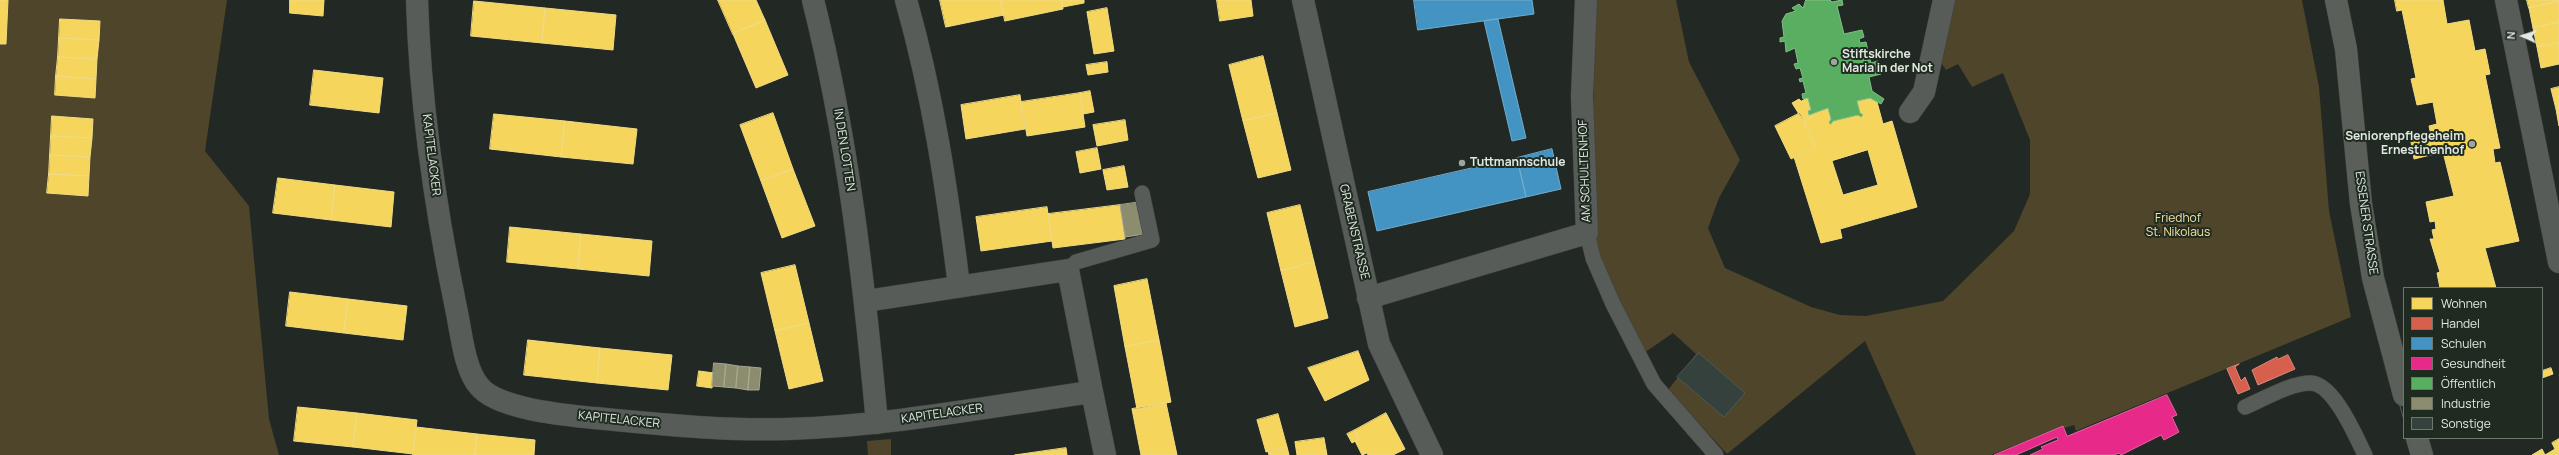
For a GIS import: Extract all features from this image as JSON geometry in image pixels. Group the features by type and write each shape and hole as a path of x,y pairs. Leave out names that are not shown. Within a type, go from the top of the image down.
{"main road":[{"name":"ESSENER STRASSE","path":"2336,0 2346,49 2361,204 2373,278 2403,391"},
{"path":"2417,439 2422,455"}],"street":[{"name":"KAPITELACKER","path":"417,0 418,51 430,156 445,256 467,359 478,386 495,400 563,414 714,429 788,429 877,423 1092,392"},
{"name":"IN DEN LOTTEN","path":"813,0 841,125 866,301 877,423"},
{"path":"906,0 919,47 944,166 959,286"},
{"name":"GRABENSTRASSE","path":"1303,0 1379,344 1432,455"},
{"name":"AM SCHULTENHOF","path":"1368,298 1587,233 1582,96 1586,0"},
{"path":"1910,112 1924,92 1944,0"},
{"path":"2506,0 2559,262"},
{"path":"866,301 1068,270 1105,455"}],"lane":[{"path":"1068,270 1076,262 1152,240 1142,193"},
{"path":"1587,233 1593,258 1613,304 1654,384 1716,455"},
{"path":"2245,407 2300,384 2313,383 2341,407 2365,455"}],"green space":[{"path":"0,0 227,0 205,151 249,206 269,419 279,455 0,455"},
{"name":"Friedhof St. Nikolaus","path":"1595,0 1676,0 1689,62 1740,160 1719,198 1708,228 1725,268 1811,307 1840,315 1866,316 1943,301 2014,231 2030,194 2030,140 2003,73 1972,87 1958,64 1946,70 1937,57 1950,0 2302,0 2319,87 2329,211 2351,317 2076,431 2074,425 2065,428 2063,426 1991,455 1916,455 1865,341 1727,454 1668,390 1696,354 1673,333 1644,353 1618,303 1592,241"},
{"path":"891,439 891,455 868,455 867,441"}],"building: Wohnen":[{"path":"0,0 8,0 6,44 0,44"},
{"path":"290,0 324,0 323,16 290,13"},
{"path":"718,0 756,0 765,20 733,34"},
{"path":"940,0 1001,0 1004,15 946,27"},
{"path":"1001,0 1062,0 1063,9 1005,21"},
{"path":"1062,0 1084,0 1084,3 1063,7"},
{"path":"1217,0 1251,0 1253,16 1220,21"},
{"name":"Seniorenpflegeheim Ernestinenhof","path":"2395,0 2443,0 2447,24 2469,20 2475,51 2485,49 2490,74 2485,75 2500,148 2493,149 2495,163 2500,162 2519,241 2485,248 2496,287 2440,287 2437,273 2440,272 2430,239 2434,239 2432,230 2436,229 2435,221 2430,222 2426,202 2454,196 2443,152 2447,151 2445,138 2432,140 2429,126 2437,124 2433,102 2417,105 2411,79 2416,78 2402,10 2397,11"},
{"path":"2527,0 2559,0 2559,1 2529,8"},
{"path":"474,1 545,8 542,43 471,36"},
{"path":"2559,1 2559,22 2533,28 2529,8"},
{"path":"545,8 616,15 613,50 542,43"},
{"path":"1107,8 1114,51 1094,54 1087,12"},
{"path":"60,19 100,21 99,40 59,38"},
{"path":"765,20 788,75 756,88 733,34"},
{"path":"2559,22 2559,43 2537,47 2533,28"},
{"path":"59,38 99,40 97,59 58,57"},
{"path":"2559,43 2559,64 2541,68 2537,47"},
{"path":"1263,56 1277,113 1243,121 1229,65"},
{"path":"58,57 97,59 96,79 56,76"},
{"path":"1107,62 1108,72 1088,75 1086,65"},
{"path":"314,70 383,78 379,113 310,105"},
{"path":"56,76 96,79 95,98 55,95"},
{"path":"2559,87 2559,108 2556,109 2551,89"},
{"path":"1090,91 1094,112 1083,114 1080,93"},
{"path":"1080,93 1085,127 1027,136 1021,102"},
{"path":"1020,95 1025,129 966,139 961,105"},
{"path":"1808,98 1811,110 1808,111 1812,117 1804,122 1792,103 1799,99 1801,101"},
{"path":"1870,98 1877,102 1883,124 1892,121 1917,207 1840,229 1842,238 1821,243 1794,157 1816,147 1804,122 1812,117 1811,113 1828,108 1831,119 1829,123 1831,124 1833,121 1858,115 1861,117 1863,115 1860,113 1857,101","holes":["1868,150 1878,185 1843,195 1832,161"]},
{"path":"2559,108 2559,126 2556,109"},
{"path":"773,113 793,169 761,181 740,125"},
{"path":"1277,113 1291,170 1258,178 1243,121"},
{"path":"1800,113 1816,147 1791,159 1775,126"},
{"path":"494,114 565,121 561,157 490,149"},
{"path":"52,116 93,119 92,138 51,136"},
{"path":"1125,120 1128,140 1097,146 1093,125"},
{"path":"565,121 637,129 633,164 561,157"},
{"path":"51,136 92,138 90,157 50,155"},
{"path":"2432,138 2432,140 2445,138 2447,151 2414,159 2411,142"},
{"path":"1097,148 1101,169 1080,173 1076,152"},
{"path":"50,155 90,157 89,176 49,174"},
{"path":"1124,166 1128,187 1107,190 1103,170"},
{"path":"793,169 815,226 782,238 761,181"},
{"path":"49,174 89,176 88,196 47,193"},
{"path":"278,178 335,185 331,220 273,213"},
{"path":"335,185 394,192 391,227 331,220"},
{"path":"1120,205 1125,239 1053,248 1048,214"},
{"path":"1300,205 1314,262 1281,271 1267,213"},
{"path":"1047,207 1052,241 981,251 976,217"},
{"path":"510,227 581,234 578,269 507,262"},
{"path":"581,234 652,241 649,276 578,269"},
{"path":"1314,262 1328,318 1295,327 1281,271"},
{"path":"795,265 809,323 775,331 761,273"},
{"path":"1147,279 1159,340 1125,347 1114,286"},
{"path":"290,292 348,299 344,333 286,326"},
{"path":"348,299 407,306 403,340 344,333"},
{"path":"809,323 823,381 789,389 775,331"},
{"path":"528,340 600,348 597,383 524,375"},
{"path":"1159,340 1171,402 1137,409 1125,347"},
{"path":"600,348 672,355 668,390 597,383"},
{"path":"1358,351 1369,380 1325,401 1308,368"},
{"path":"2551,368 2553,374 2543,378 2543,371"},
{"path":"699,371 714,373 712,388 697,386"},
{"path":"1166,403 1177,455 1141,455 1132,409"},
{"path":"298,407 357,413 353,447 294,441"},
{"path":"357,413 417,420 413,454 353,447"},
{"path":"1386,413 1405,449 1393,455 1368,455 1367,453 1362,455 1355,441 1359,439 1355,430"},
{"path":"1278,414 1287,447 1266,452 1257,420"},
{"path":"416,427 477,434 475,455 413,455"},
{"path":"1355,430 1359,439 1352,443 1347,434"},
{"path":"477,434 535,440 534,455 475,455"},
{"path":"1324,438 1327,455 1297,455 1295,442"},
{"path":"2559,439 2559,455 2545,455 2555,449 2552,443"},
{"path":"1287,447 1289,455 1269,455 1268,451"},
{"path":"1066,448 1067,455 1015,455"},
{"path":"2542,449 2545,455 2532,455"}],"building: Handel":[{"path":"2288,355 2295,369 2258,385 2252,370 2277,357 2278,359"},
{"path":"2239,364 2235,367 2241,381 2245,377 2250,389 2238,394 2227,369"}],"building: Schulen":[{"path":"1414,0 1532,0 1534,14 1418,30"},
{"path":"1498,19 1526,138 1512,141 1484,21"},
{"path":"1552,149 1561,189 1526,197 1517,158"},
{"path":"1517,158 1526,197 1377,231 1368,192"}],"building: Gesundheit":[{"path":"2167,395 2177,415 2172,417 2179,432 2164,440 2161,435 2121,455 2119,453 2114,455 2030,455 2043,449 2041,447 2058,440 2057,437 2016,455 1994,455 2063,426 2067,436"}],"building: Öffentlich":[{"name":"Stiftskirche Maria in der Not","path":"1806,0 1830,0 1832,2 1842,0 1843,5 1837,6 1844,34 1862,30 1864,37 1859,39 1860,43 1866,42 1868,51 1862,53 1864,61 1870,59 1871,63 1878,61 1881,74 1869,77 1872,91 1884,99 1881,104 1870,98 1857,101 1860,113 1863,115 1861,117 1858,115 1833,121 1831,124 1829,123 1831,119 1828,108 1809,115 1808,111 1811,110 1808,98 1803,99 1802,94 1806,93 1803,81 1800,82 1799,79 1803,78 1800,68 1796,69 1794,64 1798,63 1795,48 1786,52 1785,41 1780,42 1780,38 1784,37 1782,21 1786,14 1796,11 1792,8 1799,4 1803,8"}],"building: Industrie":[{"path":"1141,202 1145,234 1125,237 1120,205"},
{"path":"714,363 726,364 724,387 712,386"},
{"path":"726,364 738,366 736,388 724,387"},
{"path":"738,366 750,367 748,390 736,388"},
{"path":"750,367 761,368 759,390 748,390"}],"building: Sonstige":[{"path":"1699,353 1745,393 1724,417 1677,377"}],"tram line":[{"path":"2329,0 2344,89 2355,205 2386,357 2403,416"},
{"path":"2344,0 2353,50 2363,176 2372,244 2381,287 2403,368"},
{"path":"2409,439 2414,455"},
{"path":"2422,439 2427,455"}],"place":[{"name":"Stiftskirche Maria in der Not","path":"1834,62"},
{"name":"Seniorenpflegeheim Ernestinenhof","path":"2472,144"},
{"name":"Tuttmannschule","path":"1462,163"}]}
